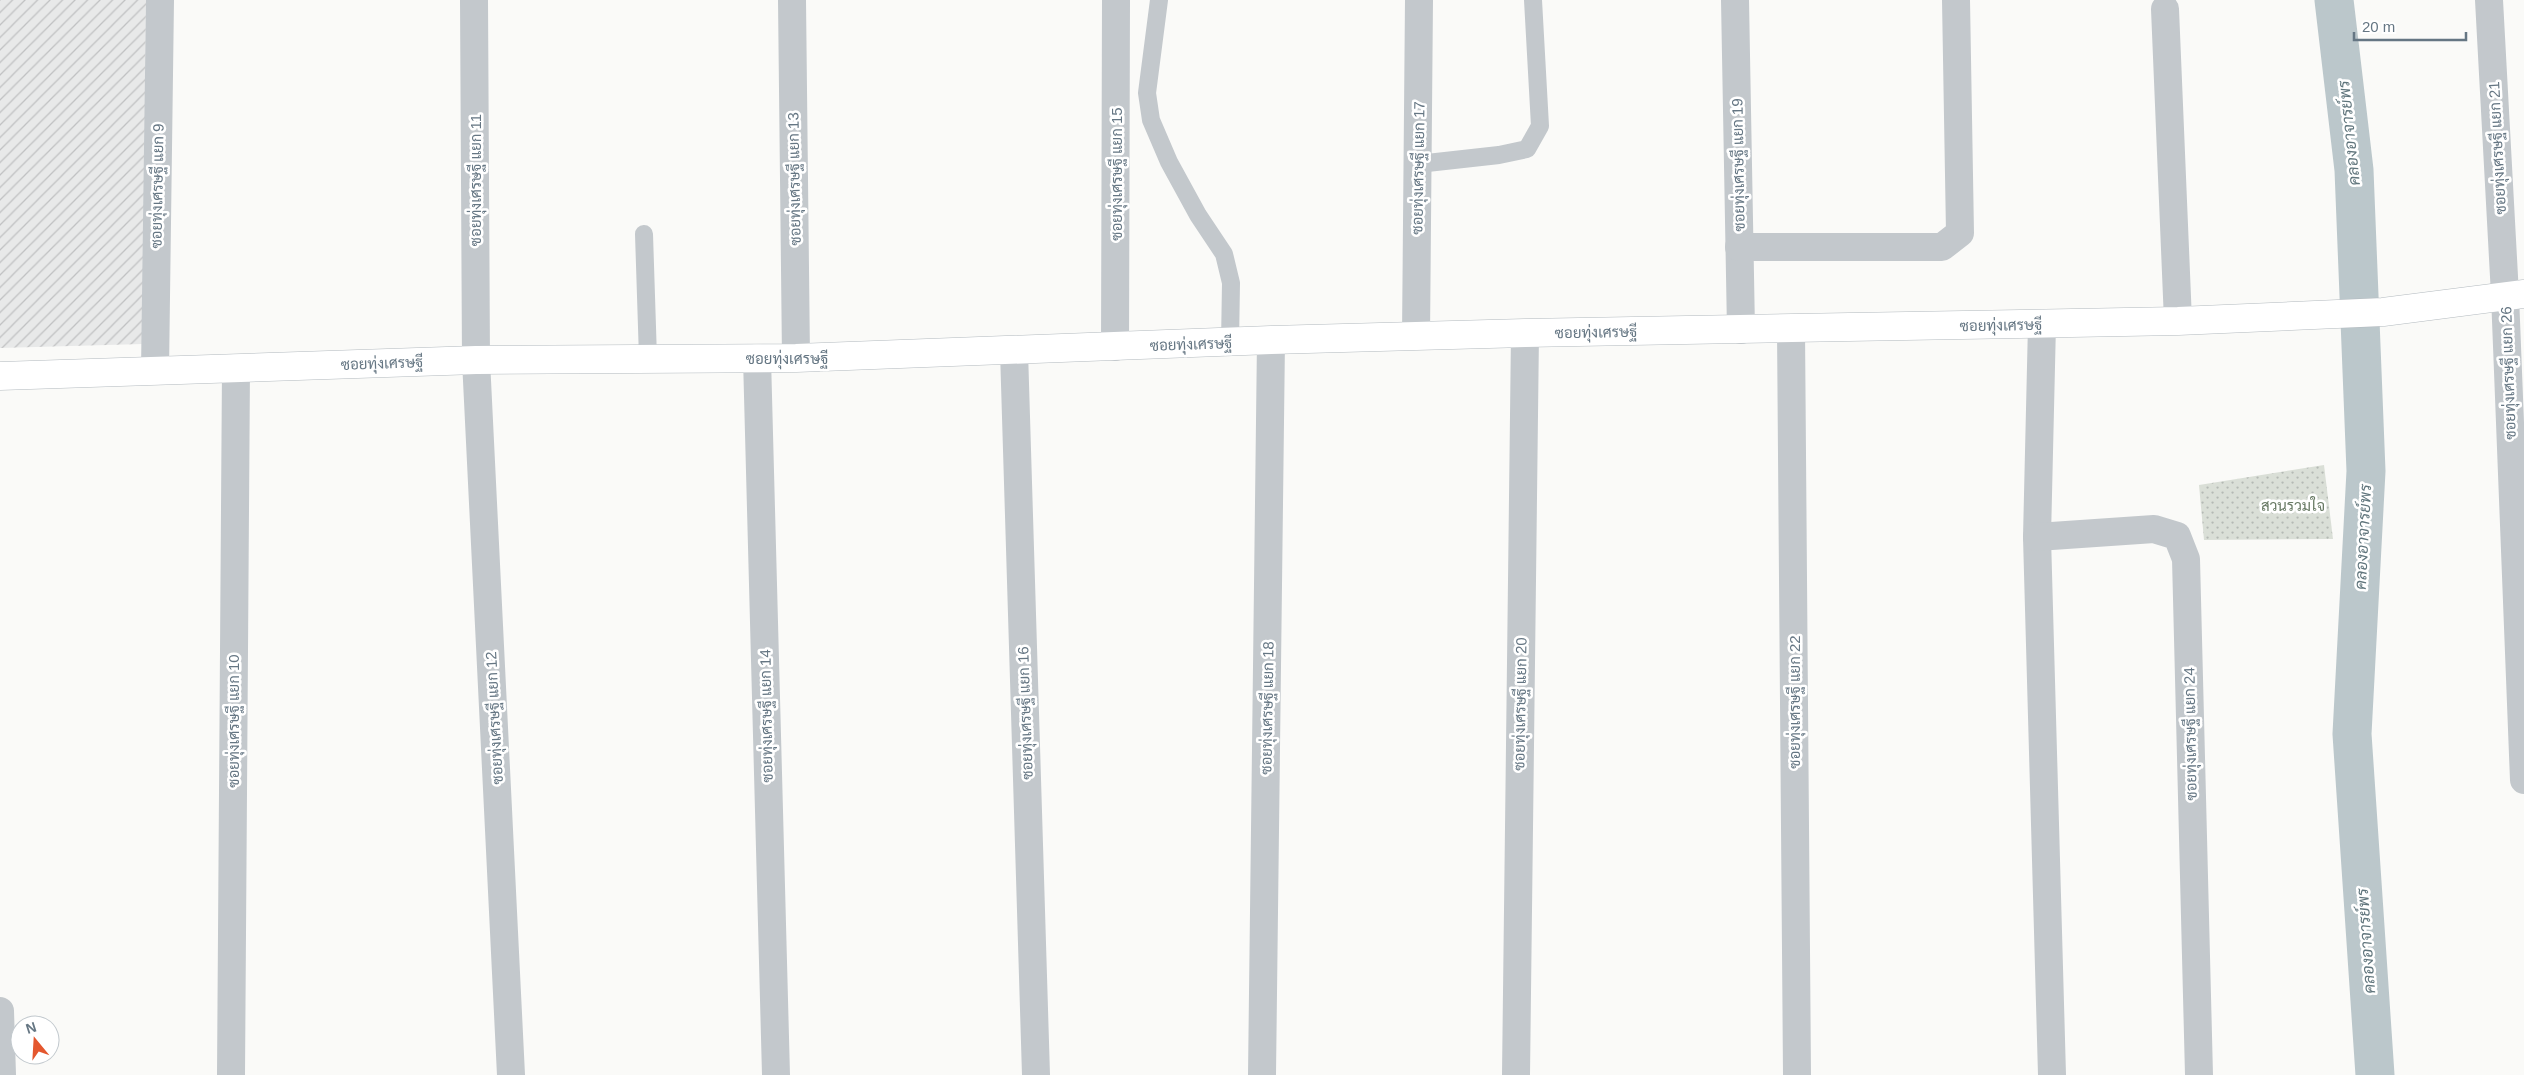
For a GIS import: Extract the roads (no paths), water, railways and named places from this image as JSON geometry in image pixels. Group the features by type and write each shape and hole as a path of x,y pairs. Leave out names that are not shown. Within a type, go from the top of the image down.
{"main road":[{"name":"ซอยทุ่งเศรษฐี","path":"0,376 476,360 796,358 1271,340 1525,333 1791,330 2178,321 2383,312 2514,295"}],"street":[{"name":"ซอยทุ่งเศรษฐี แยก 9","path":"155,371 160,0"},
{"name":"ซอยทุ่งเศรษฐี แยก 11","path":"474,0 476,360"},
{"name":"ซอยทุ่งเศรษฐี แยก 13","path":"792,0 796,358"},
{"name":"ซอยทุ่งเศรษฐี แยก 15","path":"1115,347 1116,0"},
{"name":"ซอยทุ่งเศรษฐี แยก 17","path":"1416,336 1419,0"},
{"name":"ซอยทุ่งเศรษฐี แยก 19","path":"1735,0 1741,330"},
{"path":"1739,247 1942,247 1960,233 1956,0"},
{"name":"ซอยทุ่งเศรษฐี แยก 21","path":"2489,0 2514,295"},
{"path":"2165,9 2178,321"},
{"name":"ซอยทุ่งเศรษฐี แยก 26","path":"2514,295 2524,780"},
{"path":"2042,324 2037,537 2052,1075"},
{"name":"ซอยทุ่งเศรษฐี แยก 22","path":"1791,330 1797,1075"},
{"name":"ซอยทุ่งเศรษฐี แยก 20","path":"1516,1075 1525,333"},
{"name":"ซอยทุ่งเศรษฐี แยก 18","path":"1262,1075 1271,340"},
{"name":"ซอยทุ่งเศรษฐี แยก 16","path":"1014,351 1036,1075"},
{"name":"ซอยทุ่งเศรษฐี แยก 14","path":"757,358 776,1075"},
{"name":"ซอยทุ่งเศรษฐี แยก 12","path":"476,360 511,1075"},
{"name":"ซอยทุ่งเศรษฐี แยก 10","path":"231,1075 236,368"},
{"name":"ซอยทุ่งเศรษฐี แยก 24","path":"2037,537 2154,529 2177,536 2186,559 2199,1075"},
{"path":"0,1011 2,1075"}],"lane":[{"path":"1159,0 1148,93 1151,120 1169,162 1198,215 1224,254 1231,283 1230,343"},
{"path":"1418,164 1499,155 1527,149 1540,126 1532,0"},
{"path":"644,234 648,358"}],"waterway":[{"name":"คลองอาจารย์พร","path":"2334,0 2354,170 2366,471 2352,734 2375,1075"}],"park label":[{"name":"สวนรวมใจ","path":"2293,505"}]}
